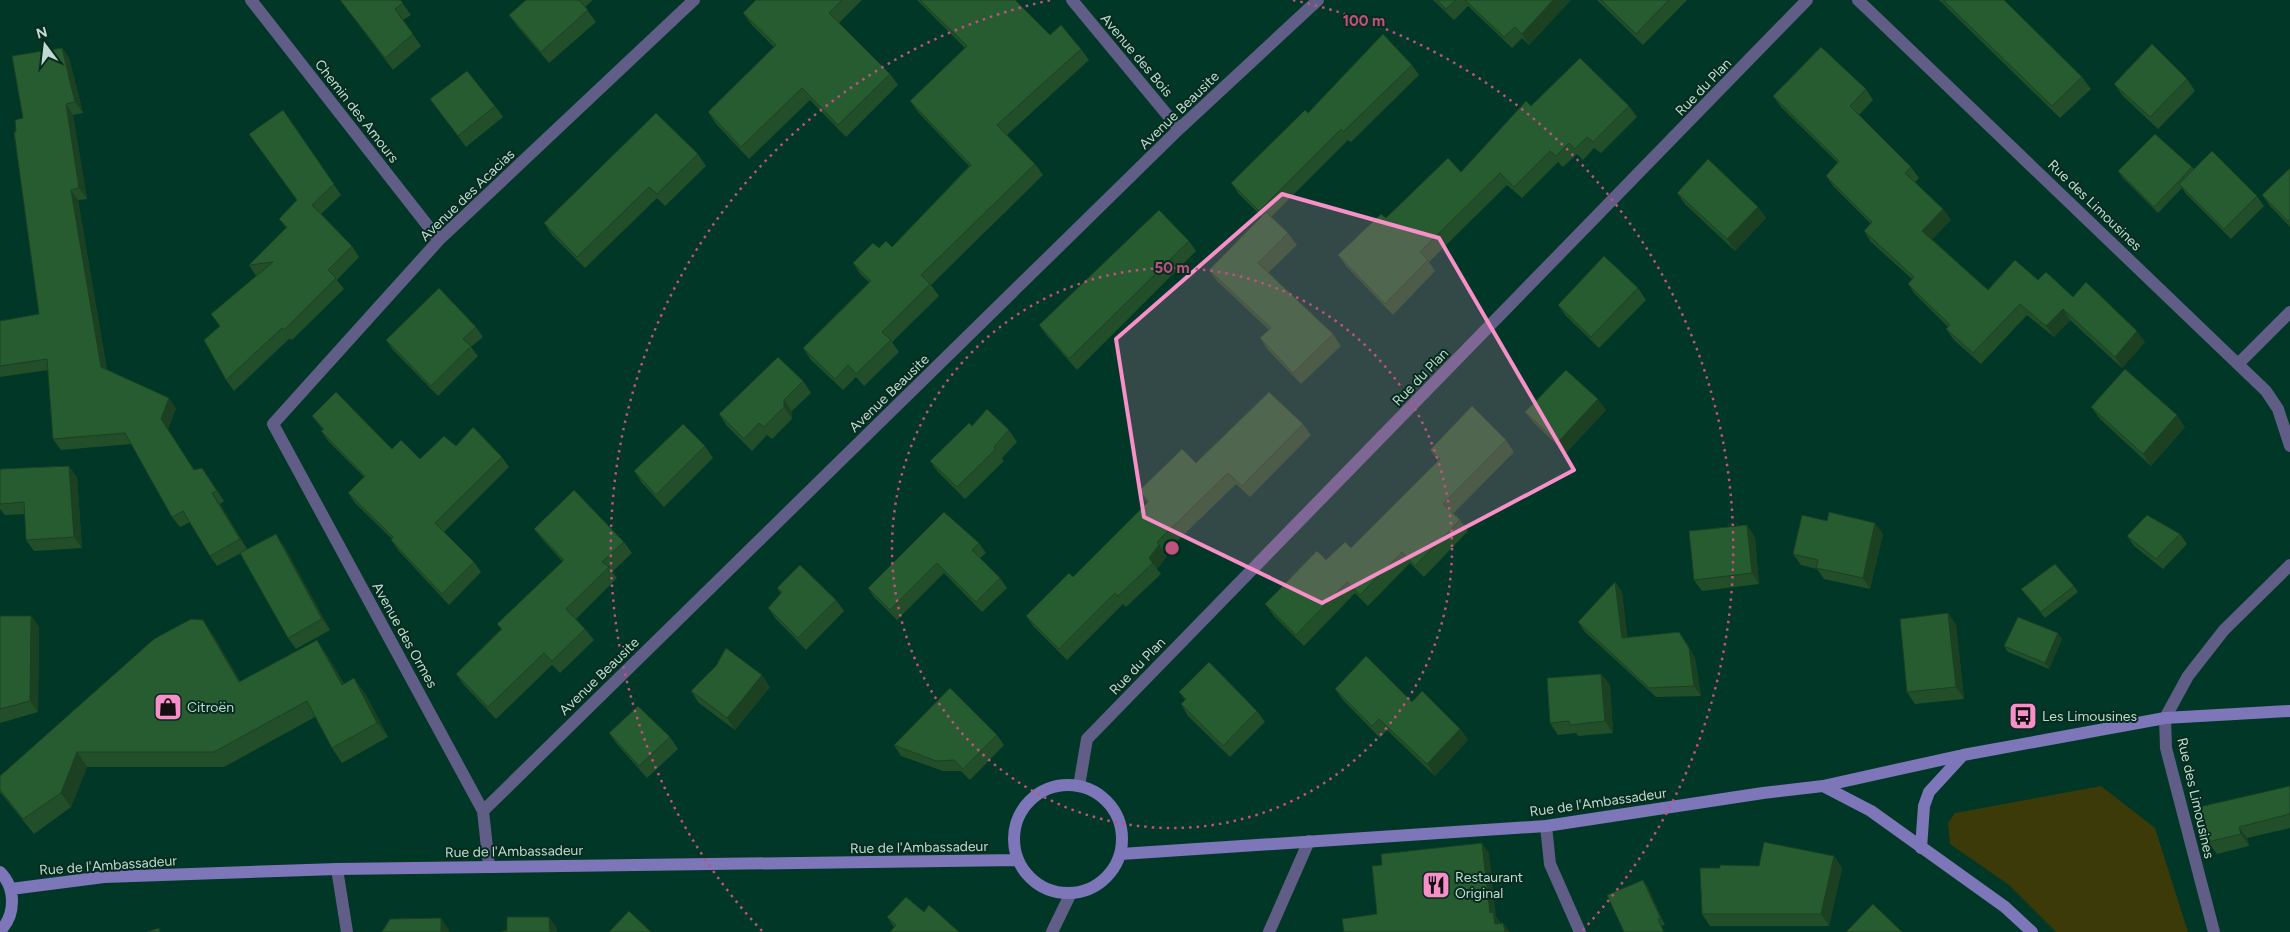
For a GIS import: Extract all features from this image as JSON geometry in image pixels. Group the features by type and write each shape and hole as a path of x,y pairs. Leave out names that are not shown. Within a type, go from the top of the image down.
{"main road":[{"name":"Rue de l'Ambassadeur","path":"1121,854 1546,826 1762,793 1823,786 1963,754 2165,718 2290,711"},
{"path":"1921,848 1924,806 1929,792 1963,754"},
{"path":"1061,786 1079,786 1096,792 1110,804 1119,819 1123,837 1121,854 1114,869 1102,881 1088,890 1071,893 1055,892 1039,886 1026,874 1018,860 1014,844 1015,828 1021,812 1031,799 1045,790 1061,786"},
{"path":"1823,786 1871,811 2005,907 2032,932"},
{"name":"Rue de l'Ambassadeur","path":"10,889 104,877 337,869 1018,860"},
{"path":"0,872 10,889 13,902 11,915 0,931"}],"street":[{"name":"Chemin des Amours","path":"252,0 439,240"},
{"name":"Avenue des Acacias","path":"273,424 439,240 694,0"},
{"name":"Avenue des Bois","path":"1072,0 1179,129"},
{"name":"Avenue Beausite","path":"483,811 1179,129 1318,0"},
{"name":"Rue du Plan","path":"1079,786 1087,739 1807,0"},
{"name":"Rue des Limousines","path":"1858,0 2239,363 2266,391 2278,409 2290,446"},
{"path":"2239,363 2290,312"},
{"name":"Avenue des Ormes","path":"273,424 483,811 489,866"},
{"path":"2165,718 2188,676 2219,636 2290,565"},
{"name":"Rue des Limousines","path":"2165,718 2166,748 2214,932"},
{"path":"1546,826 1550,864 1580,932"},
{"path":"1269,932 1309,841"},
{"path":"337,869 347,932"},
{"path":"1052,932 1071,893"}],"highlighted area":[{"path":"1282,194 1439,238 1574,470 1322,603 1144,517 1116,339"}],"shaded area":[{"path":"2101,786 2155,828 2188,932 2056,932 2009,885 1950,844 1948,823 1955,813"}],"building":[{"path":"340,0 400,0 403,3 395,9 413,34 385,58"},
{"path":"526,0 579,0 588,10 541,52 509,15"},
{"path":"756,0 842,0 829,13 890,74 838,125 802,88 741,147 708,112 776,45 743,13"},
{"path":"920,0 1015,0 1050,35 1061,25 1081,49 997,125 1035,164 921,275 930,284 882,332 891,340 856,374 848,365 835,379 803,348 871,281 853,263 873,243 879,248 886,241 892,247 971,165 910,101 967,46"},
{"path":"1437,0 1456,0 1446,9"},
{"path":"1465,0 1553,0 1522,34 1515,27 1504,37"},
{"path":"1601,0 1669,0 1636,34"},
{"path":"1943,0 2004,0 2082,77 2052,106"},
{"path":"1383,34 1412,65 1343,132 1341,129 1259,211 1231,183 1305,110 1308,113"},
{"path":"2152,44 2187,79 2150,117 2114,84"},
{"path":"1821,47 1866,89 1850,106 1911,167 1905,173 1943,209 1922,231 1988,290 2015,260 2038,280 2046,272 2073,297 2086,282 2137,331 2115,357 2063,309 2046,326 2020,304 1973,353 1946,329 1950,325 1908,284 1914,277 1864,231 1872,222 1826,176 1839,161 1773,96"},
{"path":"62,48 75,102 66,104 79,188 71,190 101,367 169,398 161,419 194,470 202,468 217,491 212,493 240,539 210,556 183,511 172,517 125,433 53,439 47,359 0,366 0,321 39,314 14,132 16,132 15,120 23,118 12,56"},
{"path":"1580,58 1629,106 1593,142 1587,137 1575,149 1569,143 1556,156 1550,151 1514,187 1500,173 1420,252 1428,260 1385,304 1338,255 1381,214 1386,218 1448,158 1461,172 1526,101 1531,106"},
{"path":"467,71 495,106 458,136 430,99"},
{"path":"283,110 334,184 312,205 352,246 328,270 336,278 284,330 282,328 226,380 204,340 220,326 211,314 273,262 249,265 287,227 279,219 297,200 249,134"},
{"path":"656,113 698,154 657,194 649,187 577,257 544,223"},
{"path":"2155,134 2192,167 2154,207 2118,171"},
{"path":"2212,151 2257,196 2224,229 2179,184"},
{"path":"1708,159 1758,207 1727,239 1677,193"},
{"path":"2290,168 2290,219 2288,221 2262,195"},
{"path":"1159,210 1189,241 1069,359 1039,325"},
{"path":"1266,212 1288,233 1258,263 1333,334 1293,373 1260,338 1271,328 1209,270"},
{"path":"1604,256 1638,288 1591,337 1558,305"},
{"path":"439,288 476,327 463,339 471,346 431,386 386,340"},
{"path":"778,357 803,381 784,400 784,407 764,427 759,423 744,439 719,414"},
{"path":"2125,369 2177,415 2143,454 2091,407"},
{"path":"1566,370 1598,399 1558,442 1525,412"},
{"path":"336,392 392,449 401,440 420,459 444,436 456,446 473,427 502,457 435,523 474,562 442,594 391,540 393,537 348,493 365,476 321,431 324,429 312,416"},
{"path":"1269,392 1303,424 1242,486 1228,473 1157,542 1159,545 1149,558 1153,563 1118,596 1115,593 1059,649 1026,616 1069,573 1073,577 1149,501 1139,491 1182,449 1196,463"},
{"path":"1472,406 1506,440 1443,504 1460,520 1415,566 1402,552 1360,595 1347,582 1296,635 1265,604 1317,551 1326,560 1345,542 1351,548 1440,459 1430,450"},
{"path":"987,409 1009,430 994,447 996,449 957,487 930,461 969,423 972,426"},
{"path":"683,424 705,446 656,495 634,471"},
{"path":"69,466 74,537 26,540 24,502 0,504 0,469"},
{"path":"574,490 624,542 602,562 609,567 566,609 585,629 552,661 544,653 488,707 456,674 502,629 497,624 564,560 534,529"},
{"path":"944,512 979,543 972,550 1000,578 976,602 937,563 890,610 868,588"},
{"path":"1829,512 1875,523 1863,578 1816,568 1818,560 1793,554 1802,515 1827,521"},
{"path":"2147,515 2180,534 2156,559 2127,536"},
{"path":"1747,525 1752,573 1694,580 1689,531"},
{"path":"276,534 322,619 288,638 240,553"},
{"path":"2055,564 2074,586 2041,612 2021,589"},
{"path":"800,565 836,600 798,638 768,608 782,592 777,588"},
{"path":"1615,582 1622,638 1679,632 1689,648 1694,686 1649,688 1578,622"},
{"path":"1948,613 1956,687 1907,692 1900,619"},
{"path":"0,616 31,616 30,701 0,709"},
{"path":"2018,617 2058,633 2045,663 2004,646"},
{"path":"191,619 203,620 239,682 317,640 342,685 354,678 377,723 332,748 307,701 214,752 77,752 61,793 23,819 0,790 0,776 154,639"},
{"path":"726,648 762,675 727,718 691,691 716,666"},
{"path":"1366,656 1412,702 1422,691 1460,729 1427,764 1379,719 1372,726 1335,689"},
{"path":"1209,662 1257,711 1223,746 1181,704 1186,699 1179,692"},
{"path":"1601,674 1605,721 1570,725 1569,721 1550,723 1547,678"},
{"path":"950,688 997,735 963,769 954,760 936,761 894,745"},
{"path":"638,706 670,737 639,766 609,733"},
{"path":"2290,786 2290,814 2239,827 2241,834 2208,842 2199,807"},
{"path":"1764,842 1834,856 1821,914 1702,914 1700,868 1720,868 1720,865 1759,866"},
{"path":"1482,843 1490,913 1493,912 1495,924 1503,923 1505,932 1344,932 1342,919 1377,914 1372,866 1382,865 1381,854"},
{"path":"1643,880 1661,919 1658,919 1664,932 1624,932 1607,895"},
{"path":"906,897 924,912 929,905 959,932 890,932 896,925 887,917"},
{"path":"1873,904 1902,932 1846,932"},
{"path":"629,911 651,932 609,932"},
{"path":"507,917 549,917 550,932 501,932 507,930"},
{"path":"441,918 441,932 382,932 390,919"},
{"path":"159,928 160,932 147,932"}],"place":[{"name":"Citroën","path":"168,707"},
{"name":"Les Limousines","path":"2023,716"},
{"name":"Restaurant Original","path":"1436,885"}]}
